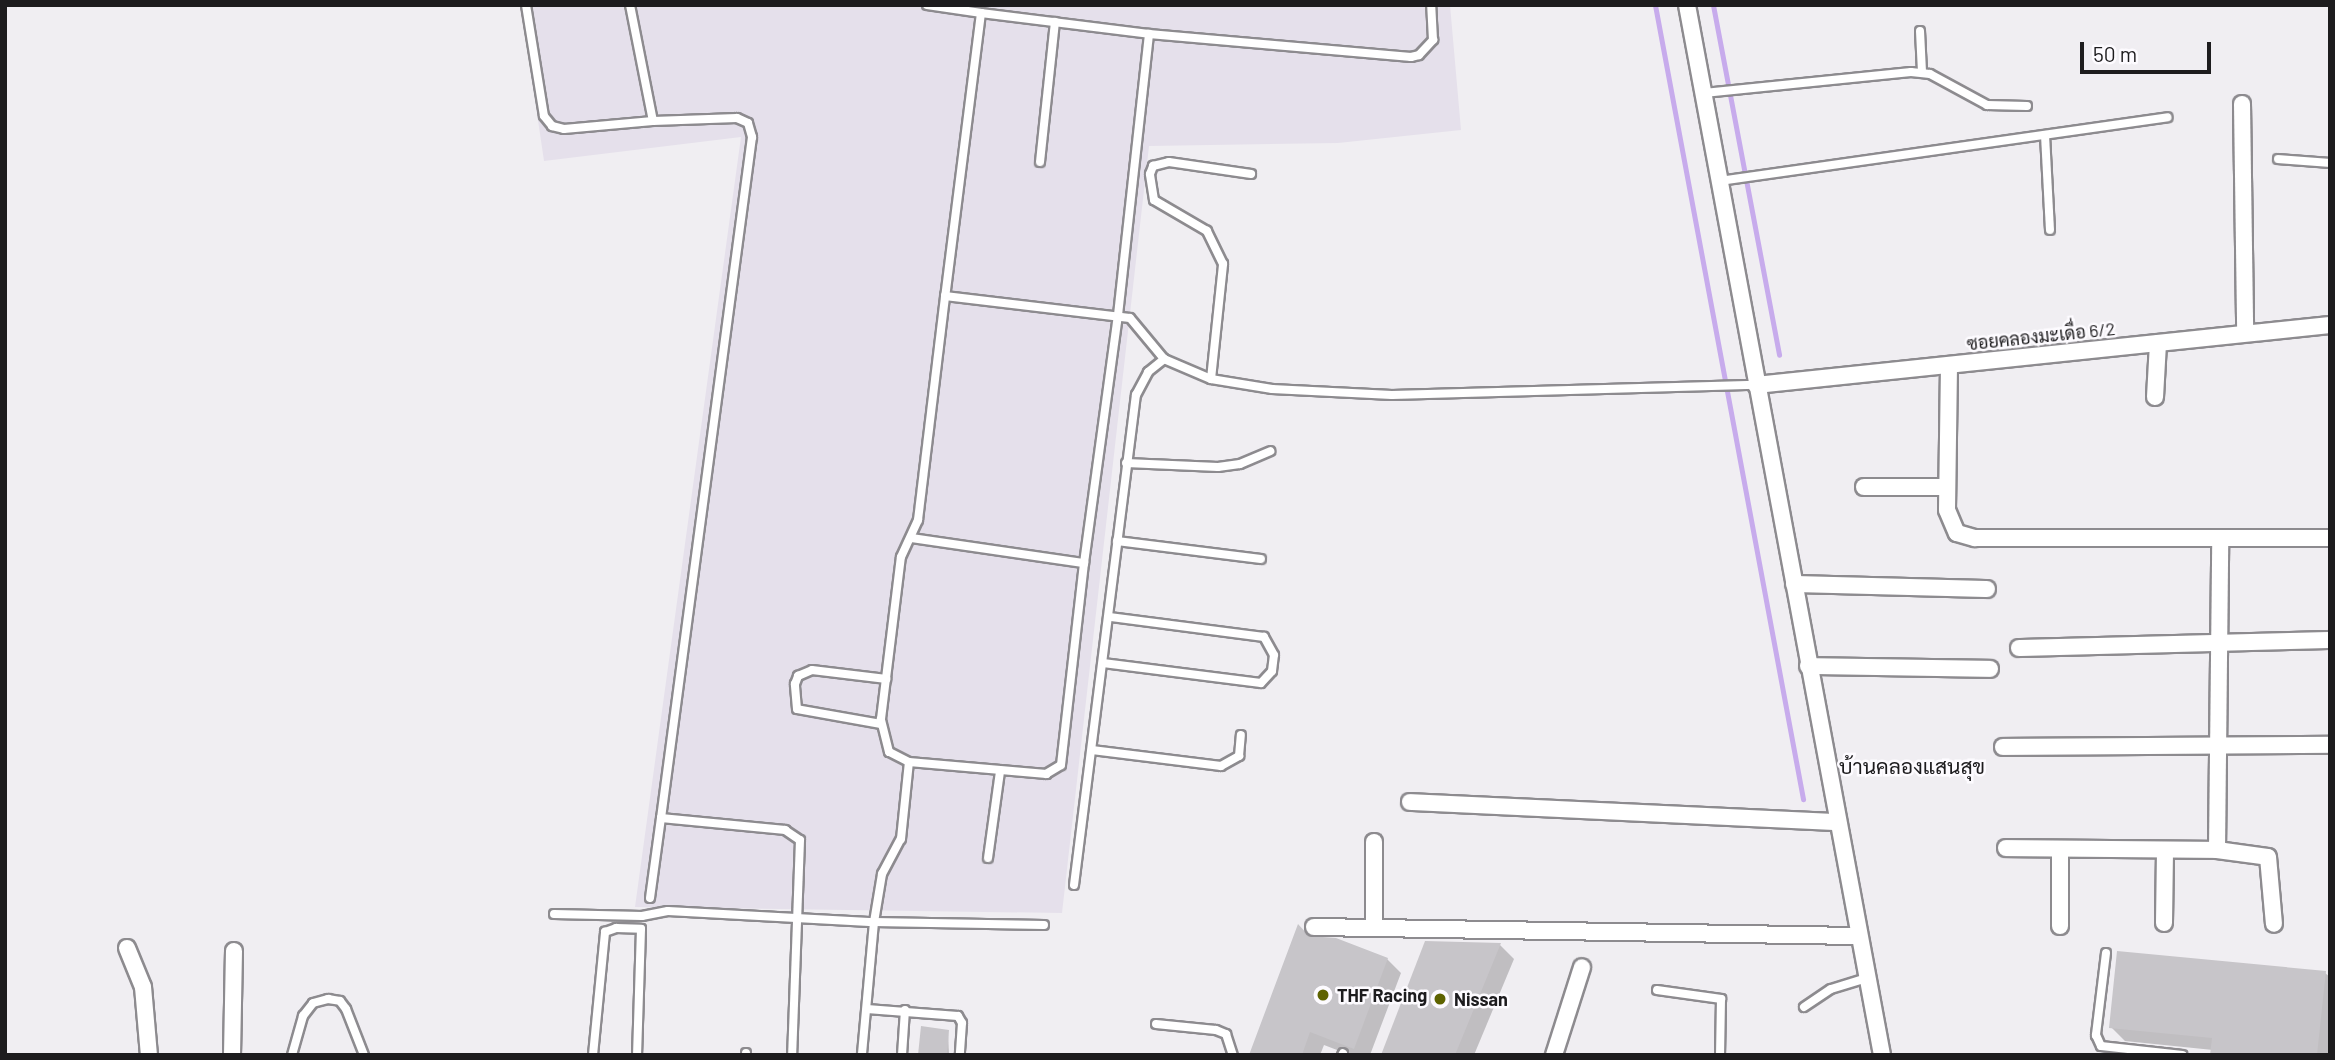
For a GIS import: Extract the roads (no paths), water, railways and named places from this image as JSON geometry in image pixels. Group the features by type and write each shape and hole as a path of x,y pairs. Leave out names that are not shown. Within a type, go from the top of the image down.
{"street":[{"path":"1687,5 1857,936 1882,1055"},
{"path":"2242,104 2245,333"},
{"name":"ซอยคลองมะเดื่อ 6/2","path":"1756,385 2330,325"},
{"path":"2155,397 2158,343"},
{"path":"1949,366 1948,521 1957,533 1975,538 2330,538"},
{"path":"1864,487 1947,487"},
{"path":"2217,850 2220,540"},
{"path":"1794,584 1987,589"},
{"path":"2019,648 2330,640"},
{"path":"1808,666 1990,669"},
{"path":"2003,747 2330,745"},
{"path":"1409,802 1837,822"},
{"path":"1374,842 1374,927"},
{"path":"2006,848 2217,850 2268,857 2274,924"},
{"path":"2060,850 2060,926"},
{"path":"2164,923 2165,850"},
{"path":"1314,927 1857,936"},
{"path":"127,948 143,987 149,1055"},
{"path":"232,1055 234,951"},
{"path":"1554,1055 1582,967"}],"lane":[{"path":"526,5 544,116 552,126 564,130 653,121 737,118 748,123 752,137 650,898"},
{"path":"630,5 653,121"},
{"path":"927,5 1149,34 1411,57 1419,55 1433,40 1431,5"},
{"path":"981,13 912,538 901,558 881,724 889,752 909,762 999,772 1046,774 1060,765 1118,315 1149,34"},
{"path":"1040,162 1055,22"},
{"path":"1920,31 1922,72"},
{"path":"1704,93 1922,72 1987,105 2027,106"},
{"path":"1720,181 2167,117"},
{"path":"2045,135 2050,230"},
{"path":"2278,159 2330,163"},
{"path":"1212,379 1223,264 1207,230 1154,200 1150,174 1153,166 1169,162 1251,174"},
{"path":"945,296 1118,315 1136,320 1164,359 1212,379 1272,390 1367,395 1756,385"},
{"path":"1074,885 1126,463 1140,382 1164,359"},
{"path":"1126,463 1218,467 1240,464 1270,451"},
{"path":"912,538 1084,563"},
{"path":"1117,541 1261,559"},
{"path":"1103,663 1261,683 1272,671 1273,655 1264,637 1109,617"},
{"path":"881,724 797,709 795,684 798,676 811,670 886,679"},
{"path":"1091,750 1220,766 1239,756 1241,736"},
{"path":"862,1055 874,922 882,874 901,839 909,762"},
{"path":"988,858 999,772"},
{"path":"661,818 794,832 802,848 792,1055"},
{"path":"554,914 642,916 668,911 874,922 1044,925"},
{"path":"637,1055 642,916"},
{"path":"593,1055 605,932 616,928 641,929"},
{"path":"2106,953 2096,1035 2101,1046 2126,1053 2183,1055"},
{"path":"1804,1007 1831,989 1866,978"},
{"path":"1657,990 1721,999 1720,1055"},
{"path":"292,1055 303,1016 313,1003 328,999 340,1001 346,1009 364,1055"},
{"path":"867,1009 905,1010 958,1017 962,1023 960,1055"},
{"path":"902,1055 905,1010"},
{"path":"1156,1024 1216,1030 1226,1034 1233,1055"}],"waterway":[{"path":"1655,5 1803,799"},
{"path":"1713,5 1779,355"}],"place":[{"name":"THF Racing","path":"1323,995"},
{"name":"Nissan","path":"1440,999"}],"district":[{"name":"บ้านคลองแสนสุข","path":"1912,766"}]}
